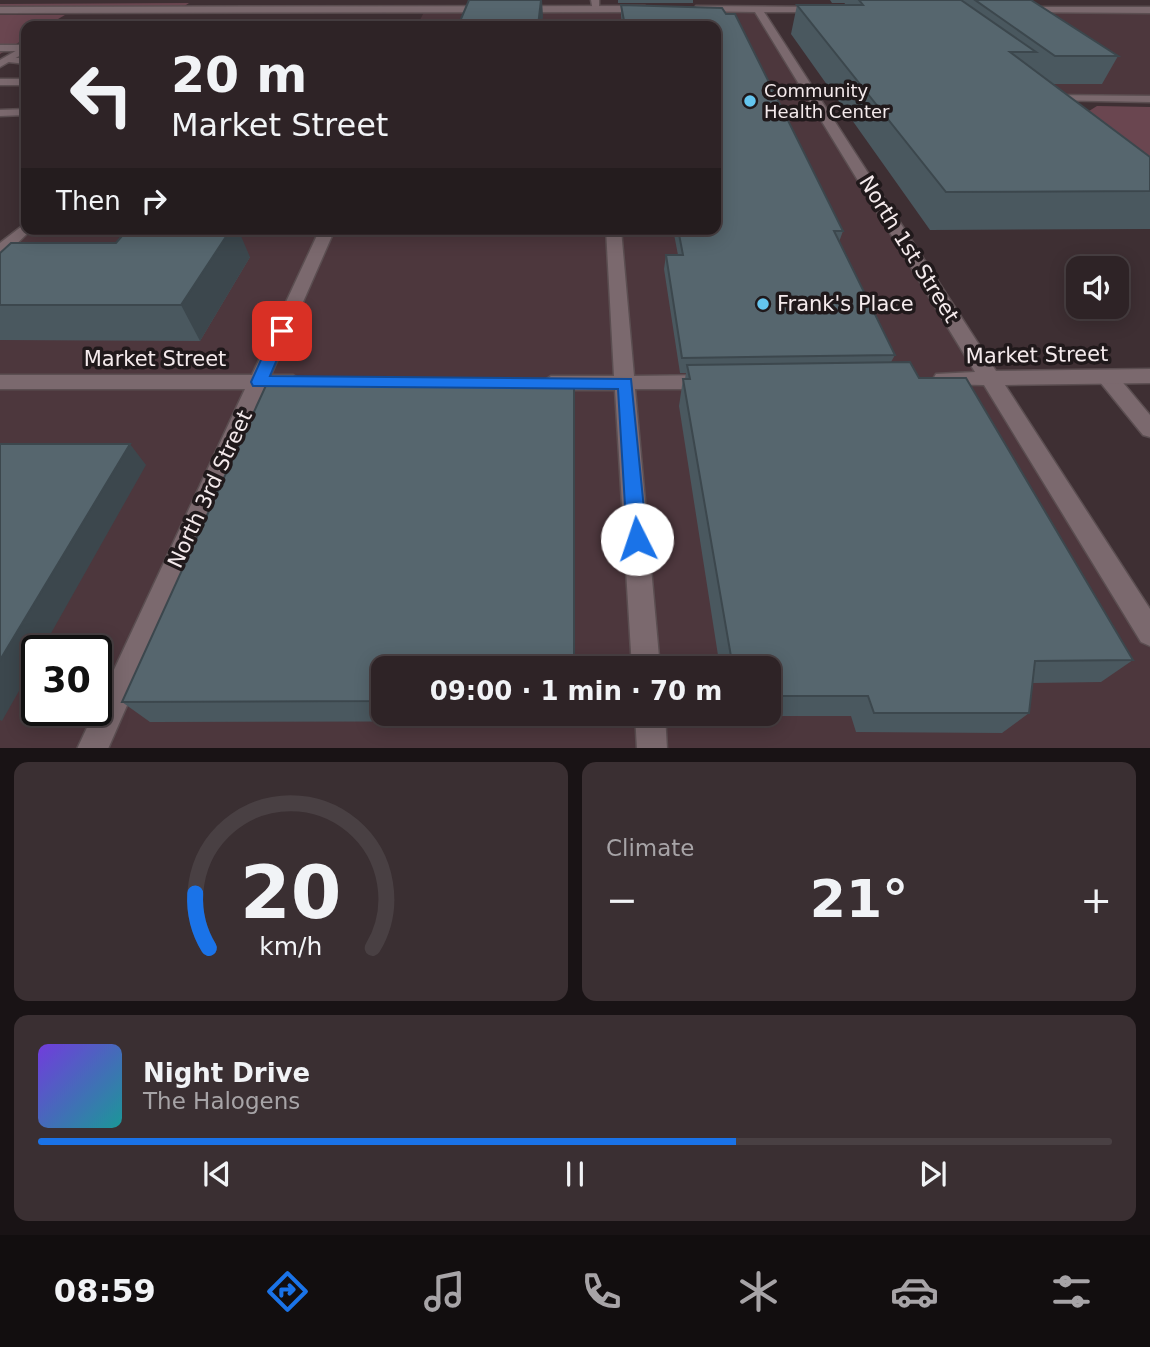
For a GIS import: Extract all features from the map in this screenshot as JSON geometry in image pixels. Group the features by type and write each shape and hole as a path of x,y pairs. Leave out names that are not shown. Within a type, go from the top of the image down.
{"street":[{"path":"0,10 650,9"},
{"path":"690,9 826,9"},
{"name":"North 1st Street","path":"758,9 1150,633"},
{"path":"70,21 88,10"},
{"path":"244,18 253,10"},
{"path":"1016,10 1150,10"},
{"path":"0,48 21,48"},
{"path":"2,63 21,51"},
{"path":"2,63 21,61"},
{"path":"0,82 21,82"},
{"path":"1039,90 1070,114"},
{"path":"1050,98 1150,99"},
{"path":"0,113 21,113"},
{"path":"0,251 21,232"},
{"name":"North 3rd Street","path":"92,748 325,235"},
{"path":"613,235 645,656"},
{"name":"Market Street","path":"923,380 1150,376"},
{"path":"1107,377 1150,429"},
{"name":"Market Street","path":"0,382 313,382"},
{"path":"530,383 733,382"},
{"path":"651,726 652,748"}],"shaded area":[{"path":"189,3 180,9 0,9 0,4"},
{"path":"1007,7 1150,8 1150,98 1059,97"},
{"path":"755,8 1150,624 1150,748 0,748 0,255 21,235 721,235 721,21 420,21 425,10"},
{"path":"0,15 65,15 55,21 21,21 21,41 0,54"},
{"path":"1097,106 1150,107 1150,159 1089,111"}],"building":[{"path":"469,0 541,0 539,21 460,21"},
{"path":"859,0 961,0 1036,52 1010,52 1150,157 1150,191 946,192 797,5 863,5"},
{"path":"975,0 1031,0 1118,56 1055,56"},
{"path":"621,5 722,8 726,14 735,14 843,231 834,231 895,355 682,358 666,255 683,255 679,235 721,235 721,21 624,21"},
{"path":"123,235 227,235 181,305 0,305 0,253 11,243 116,243"},
{"path":"910,362 919,378 966,378 1133,660 1035,661 1029,713 874,713 868,696 781,696 781,656 731,656 683,379 690,379 687,365"},
{"path":"268,381 574,382 574,656 371,656 371,701 122,702"},
{"path":"0,444 130,444 0,660"}],"place":[{"name":"Community Health Center","path":"750,101"},
{"name":"Frank's Place","path":"763,304"}],"route":[{"path":"282,331 259,382 625,383 637,539"}]}
